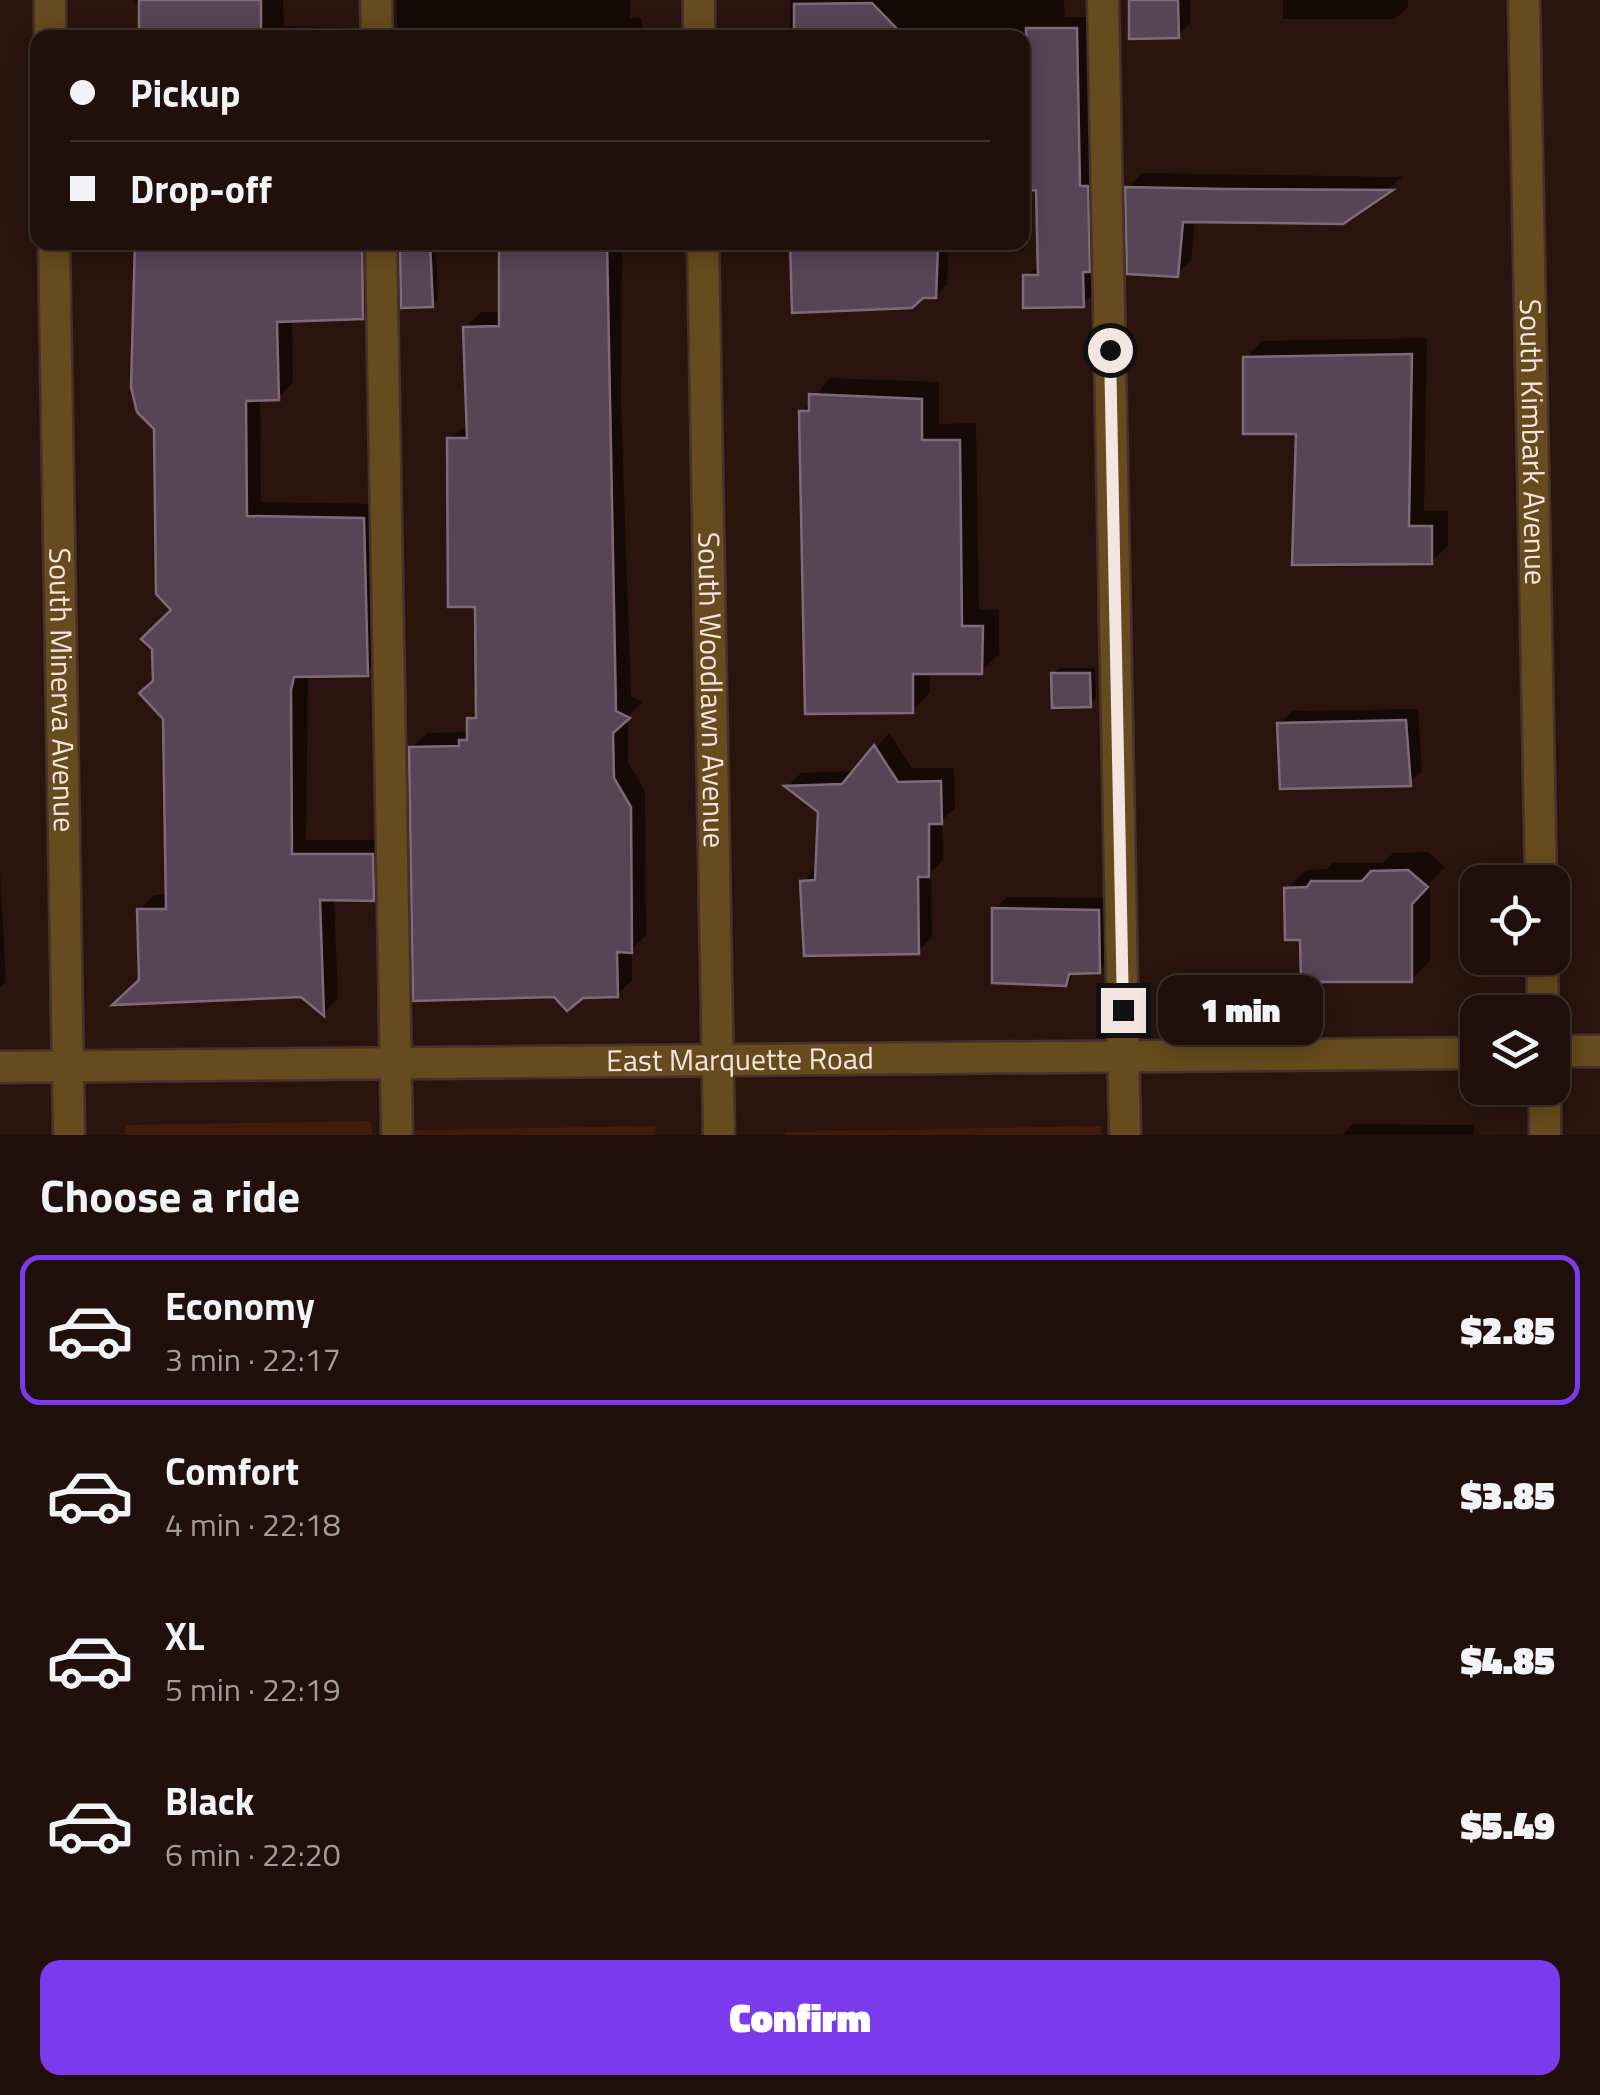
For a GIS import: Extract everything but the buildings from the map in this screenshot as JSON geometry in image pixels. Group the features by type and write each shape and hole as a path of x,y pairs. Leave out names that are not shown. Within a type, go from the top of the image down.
{"street":[{"path":"50,0 50,30"},
{"path":"376,0 377,30"},
{"path":"698,0 699,30"},
{"path":"1104,0 1125,1135"},
{"name":"South Kimbark Avenue","path":"1524,0 1541,865"},
{"name":"South Minerva Avenue","path":"54,250 69,1135"},
{"path":"381,250 396,1135"},
{"name":"South Woodlawn Avenue","path":"703,250 718,1135"},
{"path":"1570,1052 1600,1051"},
{"name":"East Marquette Road","path":"0,1067 1460,1053"},
{"path":"1545,1105 1545,1135"}],"shaded area":[{"path":"371,1121 372,1135 125,1135 125,1125"},
{"path":"655,1126 656,1135 412,1135 412,1130"},
{"path":"1101,1126 1101,1135 785,1135 785,1132"}],"route":[{"path":"1110,350 1123,1010"}]}
